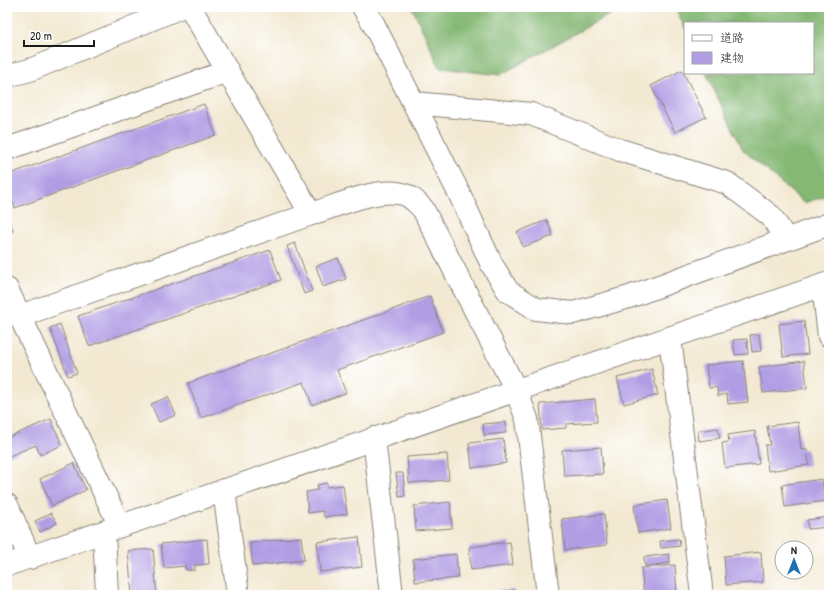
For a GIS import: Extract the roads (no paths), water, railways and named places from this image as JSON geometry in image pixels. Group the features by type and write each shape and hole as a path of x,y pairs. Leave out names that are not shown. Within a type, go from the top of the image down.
{"street":[{"path":"7,76 30,70 181,7"},
{"path":"190,7 312,214"},
{"path":"363,7 373,23 414,103 459,193 492,265 508,292 536,309 573,313 629,296 829,224"},
{"path":"7,149 228,71"},
{"path":"414,103 531,114 620,150 727,183 771,216 786,240"},
{"path":"20,316 312,214 378,193 402,194 411,198 423,209 516,390 527,419 548,595"},
{"path":"7,565 826,284 829,336"},
{"path":"7,289 112,529 107,595"},
{"path":"670,338 702,595"},
{"path":"374,438 392,595"},
{"path":"224,490 238,595"},
{"path":"7,505 30,558"}]}
